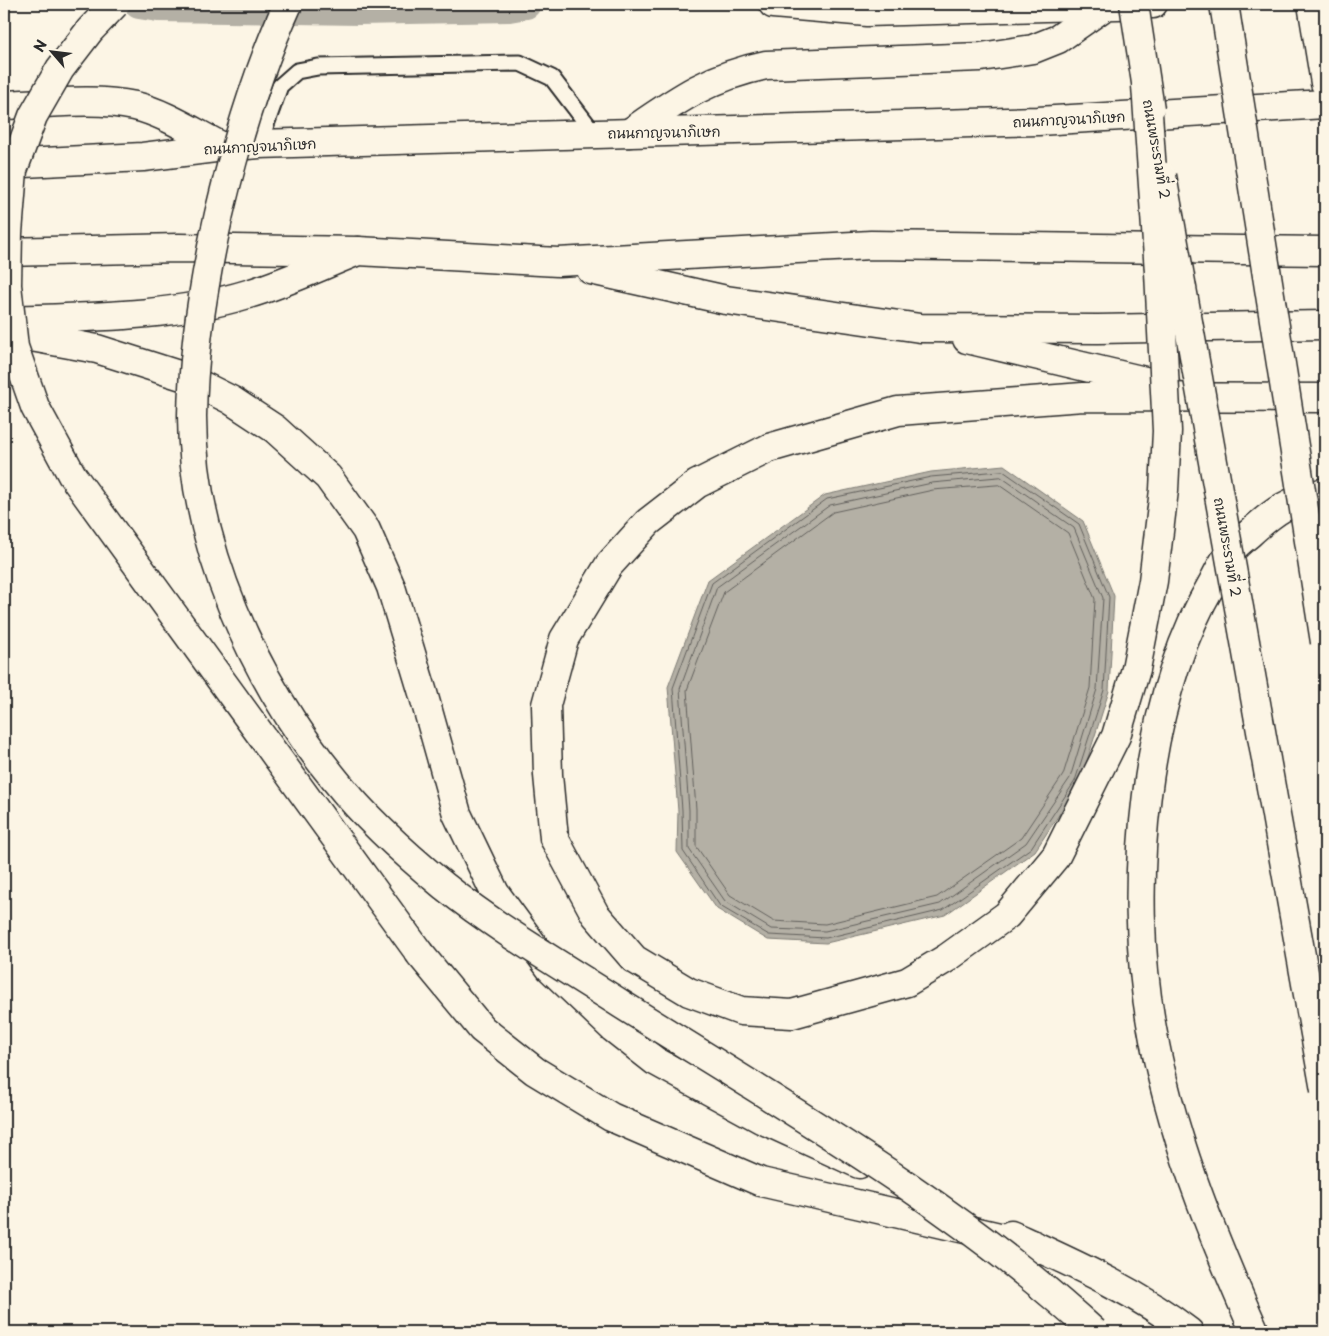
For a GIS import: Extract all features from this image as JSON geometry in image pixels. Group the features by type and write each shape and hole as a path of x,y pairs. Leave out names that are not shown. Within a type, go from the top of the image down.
{"main road":[{"path":"115,4 90,30 60,69 33,116 13,170 8,233 8,285 14,347 35,407 72,475 420,954 482,1029 535,1071 611,1117 761,1182 1034,1245"},
{"path":"288,4 257,79 222,202 201,312 193,402 196,466 209,535 231,602 261,670 302,735 336,782 390,838 447,888 513,935 850,1148 946,1214 1049,1291 1094,1332"},
{"path":"773,4 867,12 1153,4"},
{"name":"ถนนพระรามที่ 2","path":"1134,4 1146,84 1325,1090"},
{"path":"1224,4 1325,642"},
{"path":"1312,4 1325,83"},
{"path":"636,133 686,93 736,71 766,64 981,56 1033,49 1058,39 1105,6"},
{"path":"1146,84 1159,272 1167,431 1162,499 1152,581 1137,660 1116,736 1056,856 1007,915 947,958 906,982 792,1014 741,1011 689,992 634,959 595,914 554,838 548,775 546,705 564,639 609,565 648,522 696,484 769,448 898,411 1083,396 1211,397 1325,398"},
{"path":"4,105 108,102 136,106 159,115 223,147"},
{"name":"ถนนกาญจนาภิเษก","path":"4,164 143,157 260,144 1038,121 1325,104"},
{"path":"1250,250 1325,234"},
{"path":"4,252 179,248 358,251 558,262 871,245 1325,252"},
{"path":"4,320 135,314 188,308 249,294 358,251"},
{"path":"558,262 726,300 920,328 1211,397"},
{"path":"920,328 1098,329 1325,325"},
{"path":"4,332 97,349 185,377 231,400 275,429 328,477 366,530 391,587 457,814 495,893 550,968 613,1028 655,1062 761,1119 1098,1276 1146,1303 1189,1332"},
{"path":"1255,1332 1223,1258 1168,1102 1150,1022 1144,967 1142,860 1148,788 1162,711 1179,653 1203,598 1232,549 1275,510 1325,492"}],"lane":[{"path":"260,144 280,86 297,71 318,67 520,63 552,78 594,133"}],"water":[{"path":"1004,465 1083,521 1114,596 1109,691 1080,783 1035,851 945,915 826,943 768,940 717,909 677,852 678,811 668,687 708,580 825,495 931,472"}],"waterway":[{"path":"139,4 158,7 359,10 509,7 526,4"}]}
